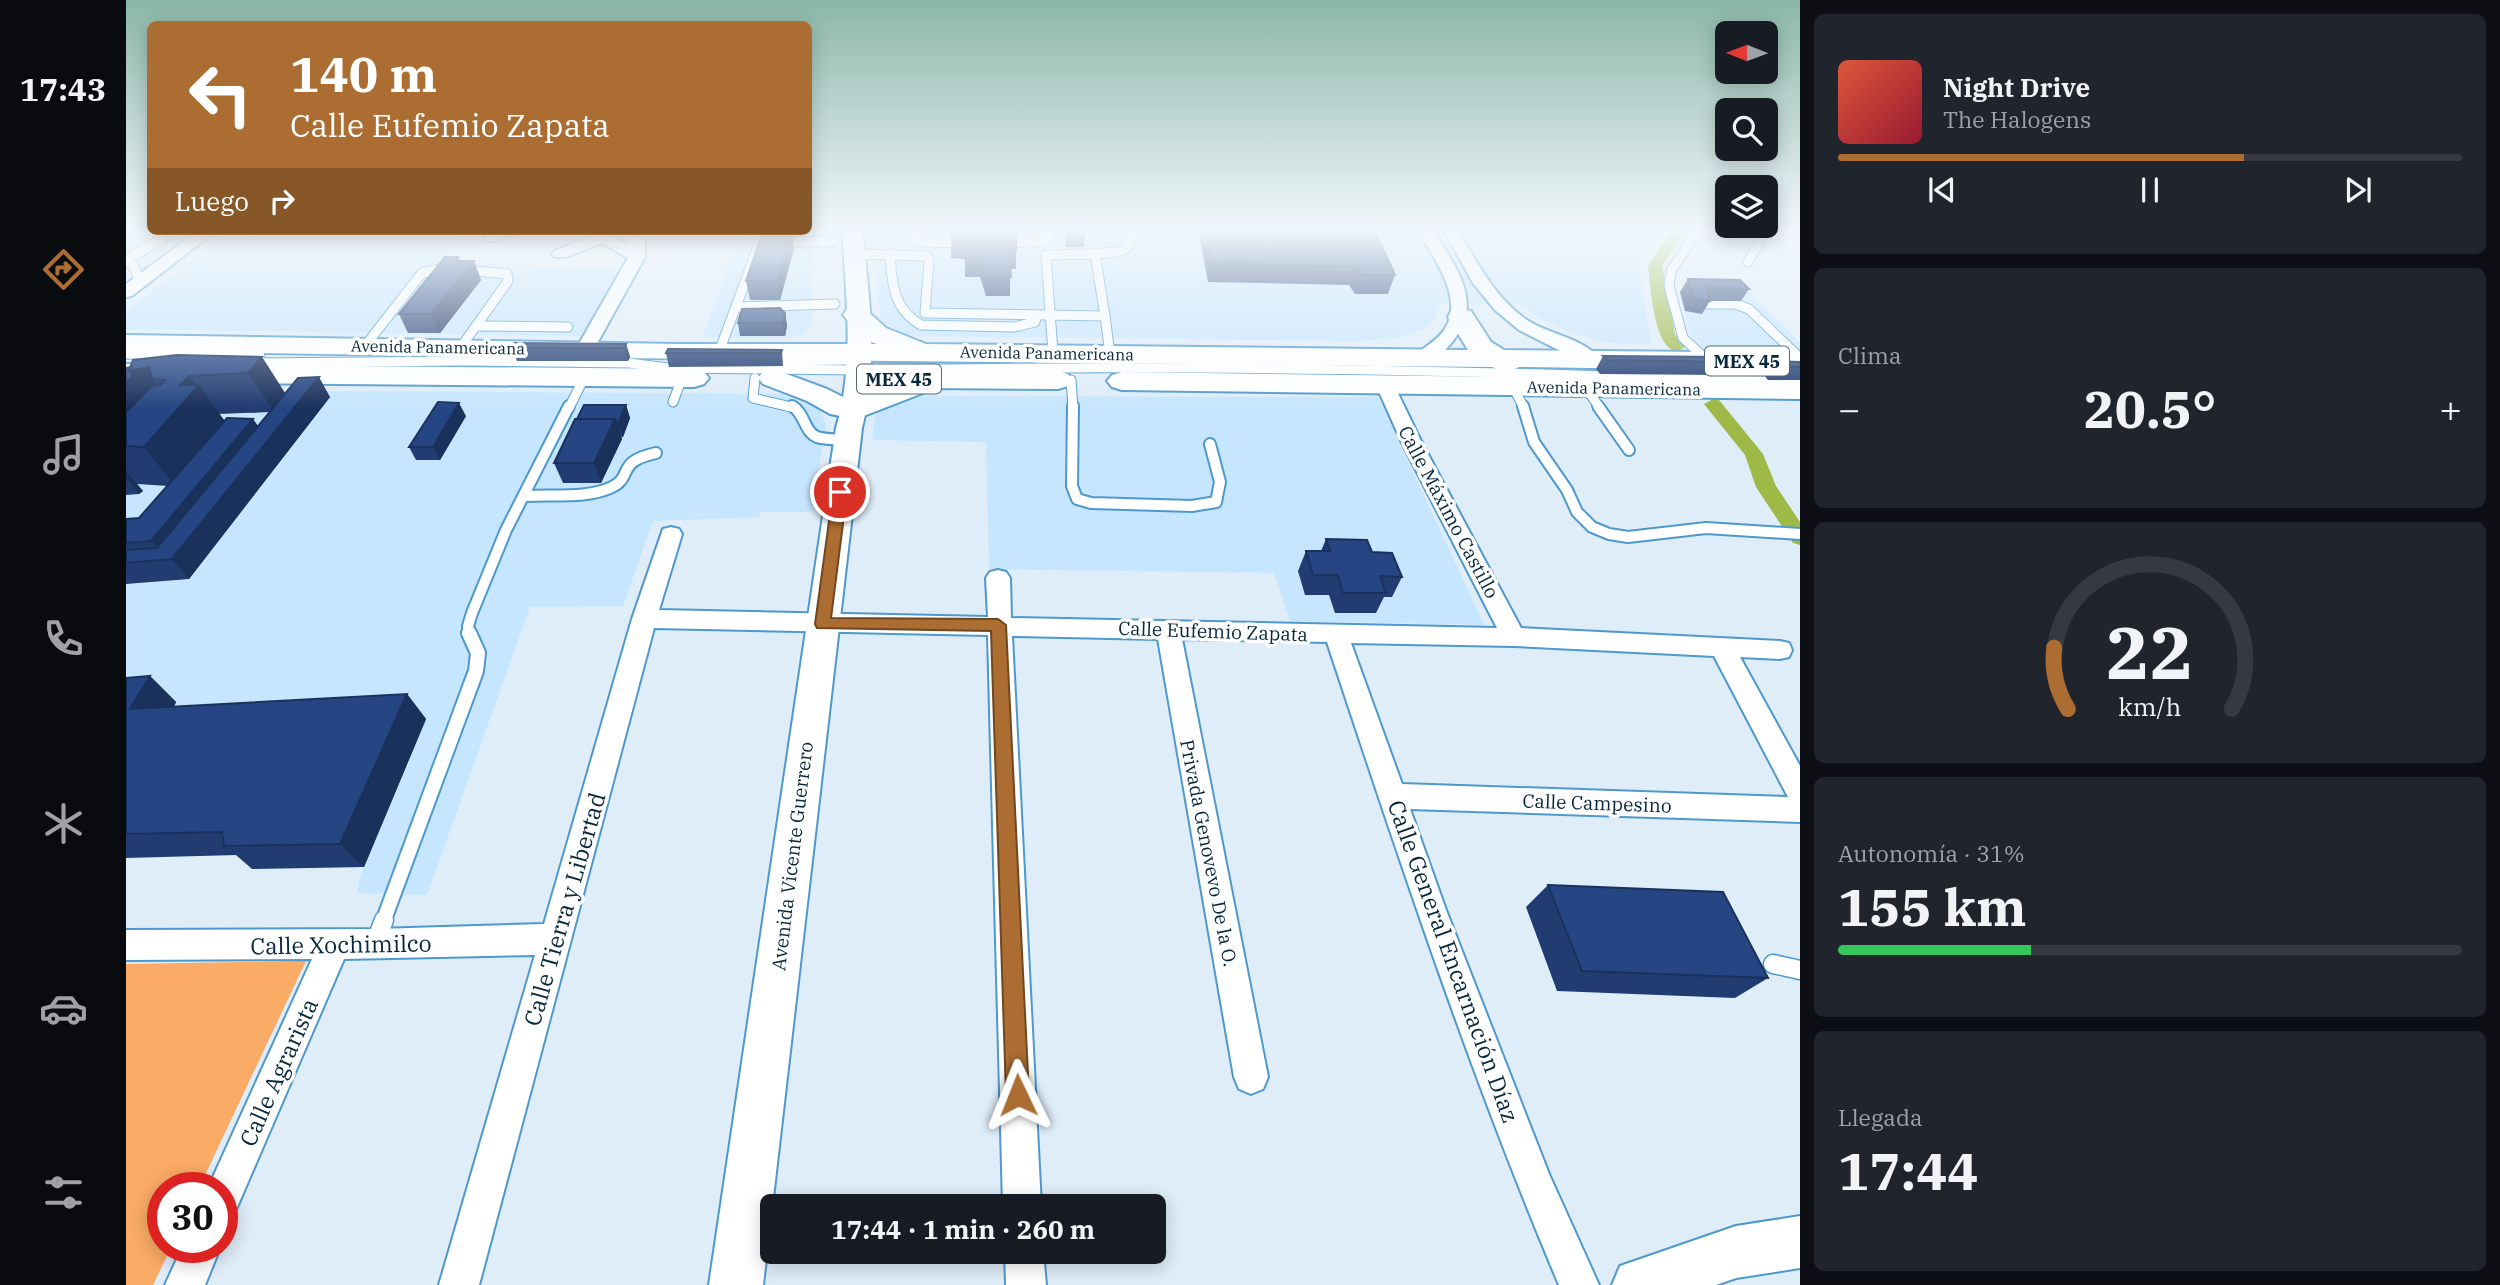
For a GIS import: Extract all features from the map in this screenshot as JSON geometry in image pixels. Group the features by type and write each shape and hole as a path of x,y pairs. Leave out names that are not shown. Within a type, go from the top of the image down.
{"main road":[{"path":"1461,317 1481,348 1513,371"},
{"path":"868,328 946,366 848,421 817,395 769,369 803,344 845,350 868,328"},
{"name":"Avenida Panamericana","path":"126,343 365,346 468,337 579,351 677,390 845,350 946,366 1071,380 1385,385 1441,368"},
{"name":"Avenida Panamericana","path":"126,373 190,378 318,380 579,351 719,352 769,369"},
{"name":"Avenida Panamericana","path":"946,366 1053,353 1110,354 1513,371 1580,378 1668,374 1723,390 1800,390"},
{"name":"Avenida Panamericana","path":"1668,374 1701,361 1800,360"},
{"name":"Avenida Panamericana","path":"1513,371 1580,378"}],"street":[{"path":"579,351 617,289"},
{"name":"Avenida Vicente Guerrero","path":"736,1285 848,421 842,289"},
{"name":"Avenida Vicente Guerrero","path":"845,350 851,289"},
{"path":"1441,368 1461,317 1456,289"},
{"path":"1485,289 1499,307 1522,325 1577,348 1580,378"},
{"name":"Calle Máximo Castillo","path":"1385,385 1411,441 1514,637"},
{"name":"Calle Tierra y Libertad","path":"458,1285 644,620 671,534"},
{"path":"998,578 1022,1194"},
{"name":"Calle Eufemio Zapata","path":"644,620 1514,637 1780,650"},
{"name":"Privada Genovevo De la O.","path":"1168,629 1251,1077"},
{"name":"Calle General Encarnación Díaz","path":"1336,634 1451,962 1534,1182 1579,1285"},
{"path":"1723,649 1800,792"},
{"name":"Calle Campesino","path":"1394,796 1800,810"},
{"name":"Calle Xochimilco","path":"126,945 334,945 556,939"},
{"name":"Calle Agrarista","path":"234,1172 334,945"},
{"path":"1639,1285 1736,1252 1800,1242"},
{"path":"185,1285 195,1263"},
{"path":"1025,1264 1026,1285"}],"lane":[{"path":"365,346 407,289"},
{"path":"468,337 502,289"},
{"path":"719,352 744,289"},
{"path":"893,289 900,310 909,320 936,327 1014,327 1035,321 1037,315"},
{"path":"925,313 927,289"},
{"path":"1048,289 1053,353"},
{"path":"1101,289 1110,354"},
{"path":"1671,289 1680,332 1701,361"},
{"path":"1707,304 1735,304 1749,309 1800,360"},
{"path":"737,307 845,350"},
{"path":"909,320 925,313 1105,316"},
{"path":"126,354 383,357 471,354 635,356 671,360 845,350"},
{"path":"126,362 399,364 845,350 1076,366 1441,368"},
{"path":"375,944 476,671 478,653 468,626 472,613 506,530 525,496 579,351"},
{"path":"1513,371 1714,368 1800,372"},
{"path":"1513,371 1727,377 1800,382"},
{"path":"1513,371 1534,442 1567,490 1577,512 1592,527 1609,534 1628,537 1706,528 1800,534"},
{"path":"1580,378 1629,450"},
{"path":"1071,380 1072,486 1077,499 1091,503 1192,506 1216,502 1220,497 1220,488 1210,444"},
{"path":"525,496 607,489 619,482 632,458 656,453"},
{"path":"1773,964 1800,970"}],"shaded area":[{"path":"156,289 610,289 580,336 126,329 126,312"},
{"path":"720,289 812,289 812,323 806,332 788,338 703,337"},
{"path":"877,289 1642,289 1651,344 1611,343 1569,332 1538,317 1520,304 1440,304 1436,318 1425,328 1403,337 1359,341 917,336 902,333 884,323 880,316"},
{"path":"1680,292 1749,293 1800,343 1800,351 1705,350 1691,335"},
{"path":"126,392 784,394 804,400 820,410 826,425 812,512 760,512 759,517 653,521 623,606 530,607 427,895 357,893 363,867 252,869 249,855 126,857"},
{"path":"914,396 1378,397 1484,625 1290,621 1274,573 989,569 986,442 872,440 875,416 882,409"},
{"path":"306,961 207,1172 147,1172 147,1263 164,1263 153,1285 126,1285 126,964"}],"building":[{"path":"419,289 451,289 431,314 399,314"},
{"path":"1690,289 1706,289 1710,301 1693,299"},
{"path":"780,308 785,313 783,323 738,323 742,309"},
{"path":"514,343 626,344 624,348 512,348"},
{"path":"668,349 782,350 781,353 666,353"},
{"path":"177,355 262,357 248,373 190,376 180,385 199,385 144,447 126,446 126,412 152,386 160,385 165,380 152,379 149,367 129,371 133,360"},
{"path":"1603,356 1727,357 1733,362 1607,360"},
{"path":"1773,361 1800,362 1800,367 1778,367"},
{"path":"131,367 129,371 133,375 126,383 126,368"},
{"path":"319,377 172,559 126,563 126,550 157,548 298,378"},
{"path":"438,402 459,403 433,447 409,447"},
{"path":"584,405 626,405 617,424 615,419 577,419"},
{"path":"227,418 253,419 151,541 126,543 126,519 139,518"},
{"path":"575,419 615,419 594,463 554,463"},
{"path":"1326,539 1367,540 1372,552 1392,553 1402,577 1380,576 1386,593 1343,593 1338,575 1313,575 1306,551 1330,551"},
{"path":"150,676 130,709 407,694 340,844 224,846 222,832 126,834 126,678"},
{"path":"1548,885 1723,892 1768,978 1582,971"}],"waterway":[{"path":"1659,289 1667,335 1677,347"},
{"path":"1713,404 1754,454 1766,487 1800,538"}],"route":[{"path":"840,492 823,624 998,625 1018,1095"}]}
